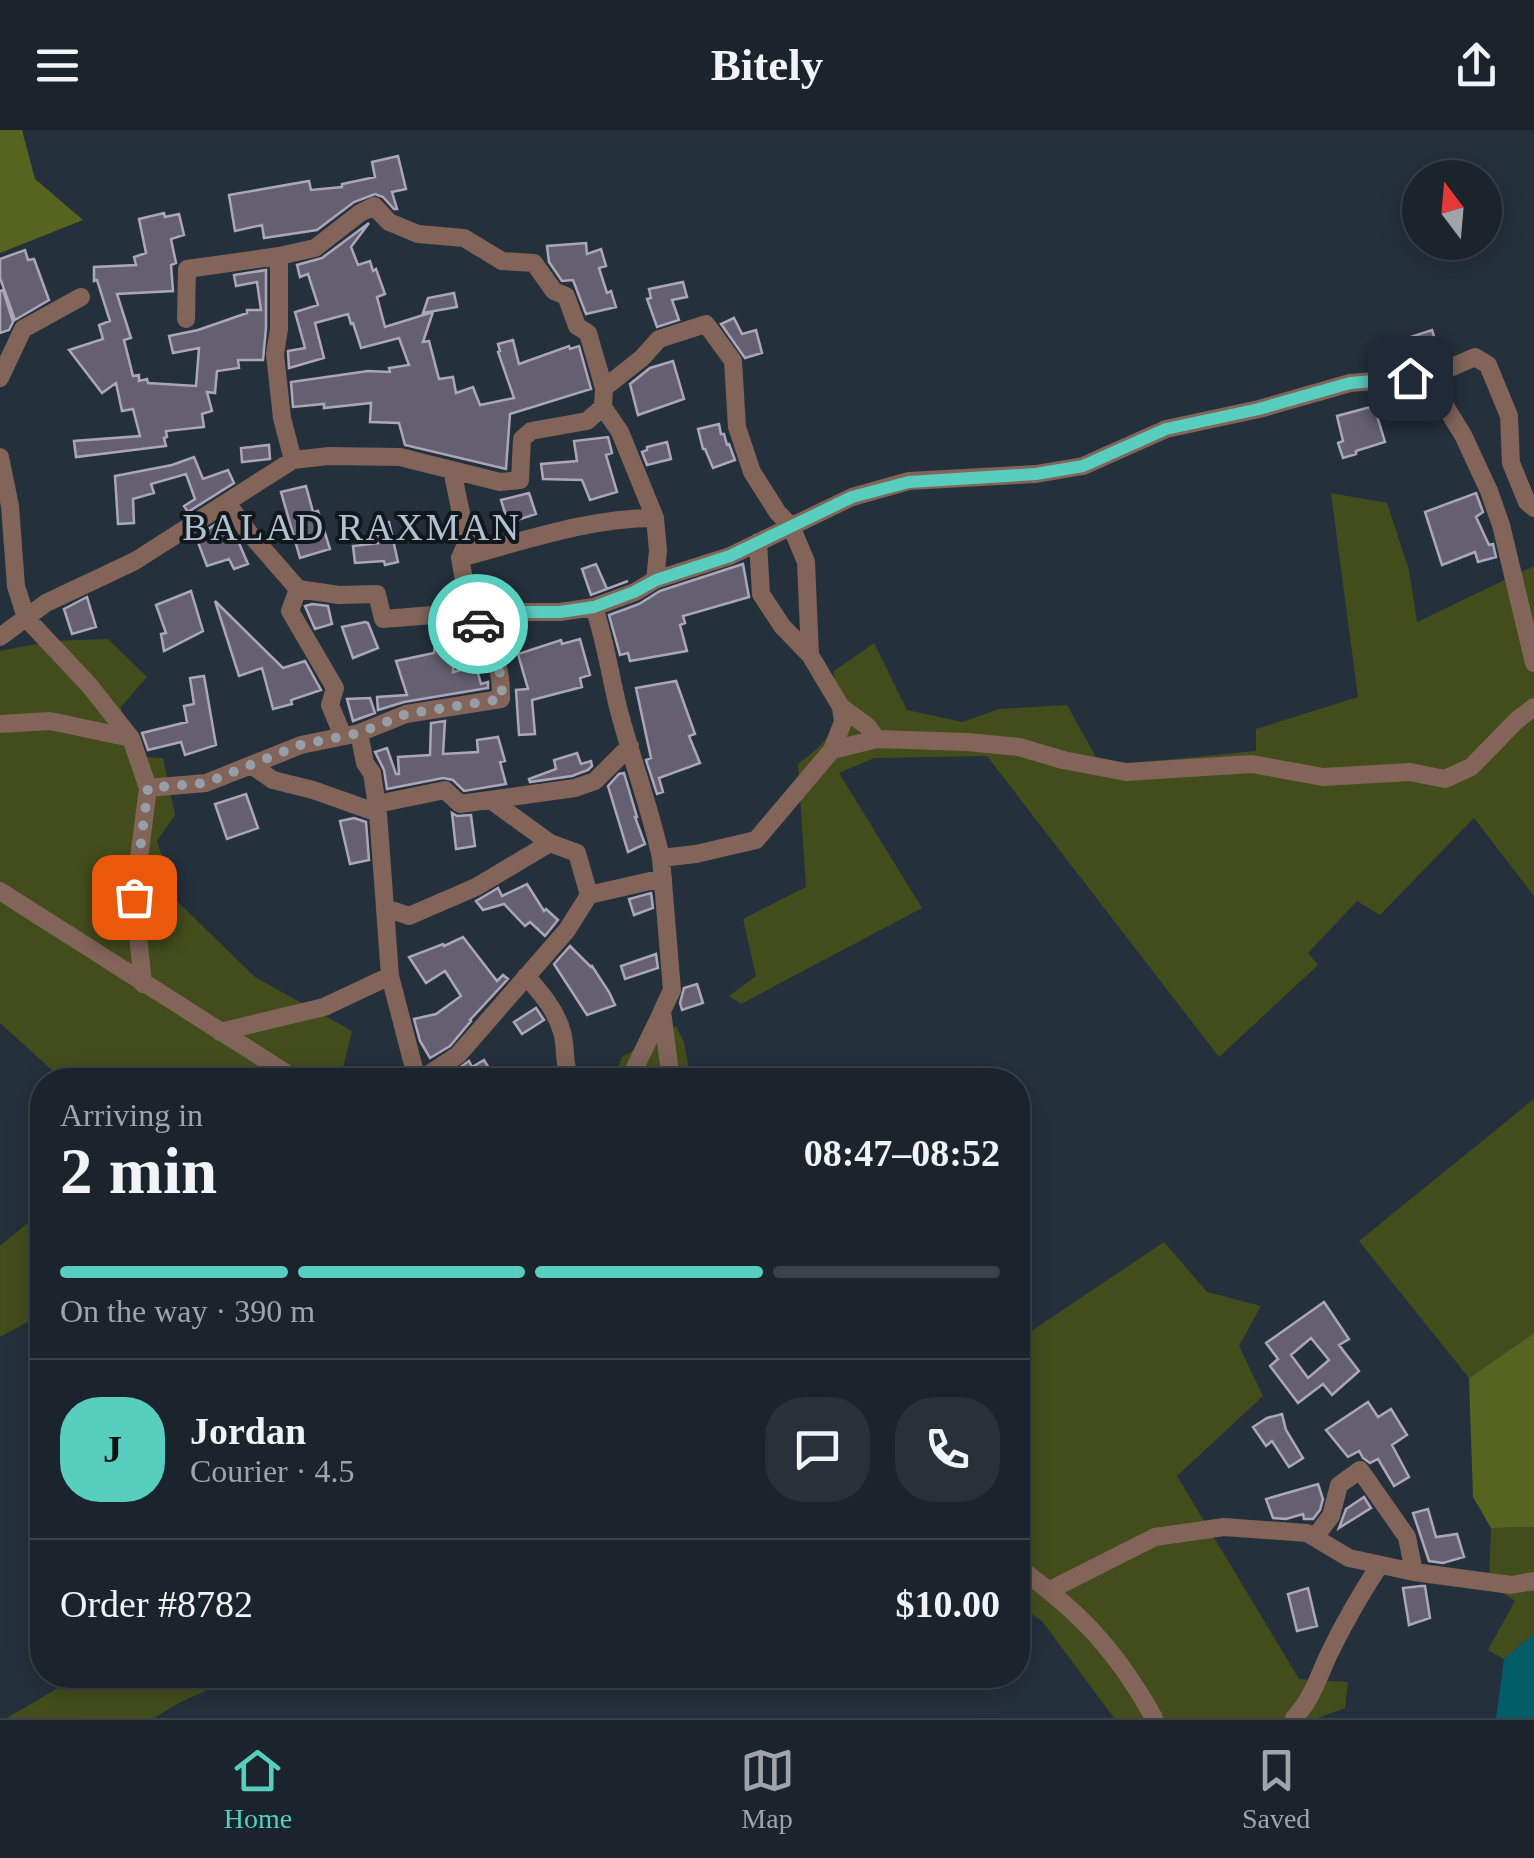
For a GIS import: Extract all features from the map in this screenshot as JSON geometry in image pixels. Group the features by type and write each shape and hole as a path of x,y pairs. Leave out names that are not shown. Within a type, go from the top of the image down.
{"street":[{"path":"186,319 187,269 315,248 374,206 389,222 418,234 464,238 502,261 534,263 554,291 566,296 576,326 588,332 604,397 655,518 656,580"},
{"path":"279,256 279,330 275,354 282,418 293,460"},
{"path":"0,378 23,329 81,297"},
{"path":"0,637 46,604 135,561 293,460 400,457 500,482 520,480 522,439 531,431 587,421 604,397 659,339 706,324 733,361 736,427 752,472 791,526 806,562 810,655"},
{"path":"227,503 298,588 340,596 377,594 383,619 470,612 543,613 594,607 656,580 730,556 852,497 909,482 1036,474 1083,466 1166,429 1259,409 1350,383 1443,371 1476,357 1488,365 1509,416 1511,463 1527,502 1534,508"},
{"path":"1430,374 1489,491 1534,663"},
{"path":"0,458 10,506 16,586 26,618 89,684 131,738 148,788 134,897 143,984"},
{"path":"148,788 206,783 300,745 351,735 406,714 502,699 495,651 470,612 460,558 466,542 452,470"},
{"path":"460,558 575,527 622,518 655,518"},
{"path":"438,1068 458,1056 568,930 588,895 696,854 756,840 832,750 843,722 840,707 810,655 782,626 761,594 758,542"},
{"path":"298,588 290,610 335,688 330,705 372,773 390,976 415,1068"},
{"path":"594,607 662,868 672,990 636,1068"},
{"path":"840,707 867,726 877,739"},
{"path":"832,750 877,739 966,742 1019,747 1126,772 1252,764 1323,777 1410,772 1445,779 1472,768 1534,707"},
{"path":"0,724 50,721 131,738"},
{"path":"251,765 274,780 377,808 444,790 460,804 575,788 594,781 630,746"},
{"path":"492,801 550,844 577,853 588,895"},
{"path":"386,908 409,916 476,887 550,844"},
{"path":"0,892 278,1068"},
{"path":"220,1032 324,1008 390,976"},
{"path":"526,976 546,998 562,1033 566,1068"},
{"path":"662,1012 669,1068"},
{"path":"1315,1537 1332,1516 1340,1485 1360,1470 1407,1537 1414,1572"},
{"path":"1050,1590 1155,1537 1224,1527 1307,1532 1349,1558 1379,1566 1511,1585 1534,1581"},
{"path":"1294,1718 1310,1698 1328,1656 1379,1566"},
{"path":"1030,1576 1103,1640 1154,1718"}],"green space":[{"path":"0,130 22,130 35,179 83,220 0,253"},
{"path":"1331,493 1387,503 1409,570 1417,622 1534,566 1534,896 1474,818 1380,915 1357,901 1308,953 1318,965 1219,1057 987,756 874,758 839,773 922,908 741,1004 729,996 756,976 743,919 806,887 798,764 822,743 833,725 834,671 874,643 907,710 962,722 999,709 1067,705 1101,766 1256,751 1256,729 1358,697"},
{"path":"108,639 147,677 121,707 129,756 163,758 175,815 157,841 177,901 255,977 352,1031 343,1068 50,1068 0,1023 0,651 52,641"},
{"path":"676,1026 689,1068 618,1068 622,1057"},
{"path":"1534,1099 1534,1333 1469,1378 1359,1241"},
{"path":"30,1221 30,1321 0,1337 0,1246"},
{"path":"1164,1242 1207,1292 1261,1306 1239,1346 1263,1396 1177,1476 1299,1679 1348,1682 1345,1708 1318,1718 1114,1718 1042,1621 1030,1613 1030,1332"},
{"path":"1534,1333 1534,1527 1491,1528 1473,1497 1469,1378"},
{"path":"1534,1527 1534,1633 1504,1659 1488,1650 1515,1601 1489,1584 1491,1528"},
{"path":"58,1688 212,1688 154,1718 7,1718"}],"water":[{"path":"1534,1633 1534,1718 1496,1718 1504,1659"}],"building":[{"path":"398,156 406,189 392,192 397,209 375,194 354,202 317,230 264,238 262,225 235,231 229,195 309,181 311,190 342,187 375,177 372,162"},
{"path":"164,213 165,217 179,214 184,235 171,239 176,263 171,265 173,291 117,294 131,338 124,340 133,376 139,375 139,381 147,379 148,383 196,386 199,348 173,353 169,336 198,330 247,310 261,310 257,282 236,286 234,275 266,270 263,360 238,360 239,368 217,371 215,393 207,392 212,411 202,414 204,427 166,431 166,446 76,457 74,441 140,436 133,409 122,411 116,383 102,393 69,350 103,339 99,325 110,321 97,280 94,281 94,267 136,265 134,257 146,253 139,219"},
{"path":"369,223 351,247 358,265 370,261 373,271 376,269 385,294 377,297 385,327 433,312 423,342 429,341 439,379 453,377 456,393 473,387 480,405 514,398 498,344 513,340 519,364 579,346 591,389 510,414 506,469 405,445 399,423 370,422 371,403 293,407 291,382 368,371 390,372 389,368 409,365 399,338 361,348 348,314 315,323 324,358 289,368 288,351 305,348 295,312 318,305 308,274 300,277 297,265 322,258"},
{"path":"586,243 587,254 601,249 606,266 599,268 616,307 586,314 573,280 562,281 549,262 547,246"},
{"path":"25,250 28,260 34,259 49,300 15,320 0,278 0,259"},
{"path":"683,282 687,297 672,300 679,320 657,327 647,299 651,298 649,289"},
{"path":"3,290 13,322 9,330 0,333 0,291"},
{"path":"454,293 457,307 423,313 428,298"},
{"path":"734,318 742,334 756,330 762,353 745,358 721,324"},
{"path":"1432,330 1439,352 1400,361 1395,342"},
{"path":"673,361 684,399 638,415 630,384 650,368"},
{"path":"1374,406 1385,442 1343,458 1337,416"},
{"path":"719,424 735,460 713,468 698,429"},
{"path":"608,437 612,453 606,455 617,492 590,500 582,480 543,479 541,464 577,461 574,441"},
{"path":"667,442 671,459 647,465 642,452"},
{"path":"269,445 270,459 242,462 241,448"},
{"path":"194,457 203,479 228,470 234,483 188,512 184,506 195,499 186,474 151,484 154,493 133,499 134,523 118,524 115,476"},
{"path":"306,486 330,549 300,558 281,492"},
{"path":"529,493 536,514 508,523 501,500"},
{"path":"1476,493 1483,512 1476,517 1489,545 1493,544 1496,557 1478,562 1475,552 1442,565 1425,512"},
{"path":"219,522 224,530 230,527 248,564 234,569 229,559 207,566 196,537"},
{"path":"389,522 398,562 355,563 353,546 379,543 375,526"},
{"path":"596,564 607,589 591,595 582,569"},
{"path":"743,564 749,597 683,616 685,623 680,625 687,651 630,661 628,653 620,655 609,615 660,591"},
{"path":"191,591 203,631 164,651 161,634 166,633 156,605"},
{"path":"87,597 96,627 72,634 64,609"},
{"path":"215,601 283,668 305,661 321,690 273,709 262,668 239,676"},
{"path":"305,606 328,606 332,624 315,629"},
{"path":"365,622 378,648 353,658 342,627"},
{"path":"436,633 456,635 453,672 476,666 481,684 488,682 488,688 378,710 377,697 407,695 396,661 434,653"},
{"path":"580,639 590,675 580,678 582,687 532,700 535,734 519,735 516,690 528,689 518,654 561,640 562,644"},
{"path":"204,676 216,745 185,755 181,742 148,750 142,733 187,722 184,706 194,704 190,678"},
{"path":"676,681 695,734 689,736 700,763 659,778 663,792 657,794 646,760 651,758 636,688"},
{"path":"370,698 375,713 353,721 347,699"},
{"path":"445,721 443,754 478,752 477,740 498,737 506,784 464,791 453,780 443,778 387,789 384,770 375,752 387,748 399,774 398,757 430,755 431,723"},
{"path":"577,753 581,764 591,761 588,770 530,782 529,779 556,769 554,760"},
{"path":"624,773 645,844 628,852 608,786"},
{"path":"246,794 258,828 227,839 215,804"},
{"path":"452,813 471,815 475,846 456,849"},
{"path":"354,818 366,822 369,860 350,864 340,821"},
{"path":"527,884 544,911 558,920 545,936 530,922 525,926 504,904 483,910 476,901 498,888 502,896"},
{"path":"651,893 653,908 634,915 629,899"},
{"path":"463,937 497,981 503,975 508,979 450,1046 430,1058 414,1019 436,1014 461,996 445,971 426,983 409,957"},
{"path":"570,946 592,966 615,1005 587,1015 554,964"},
{"path":"656,954 658,968 625,979 621,966"},
{"path":"697,984 703,1003 682,1010 684,988"},
{"path":"536,1008 544,1020 522,1034 514,1022"},
{"path":"484,1060 489,1068 459,1068 469,1061 472,1067"},
{"path":"1324,1302 1349,1339 1339,1345 1359,1371 1332,1395 1323,1384 1298,1403 1270,1366 1278,1359 1266,1343","holes":["1311,1338 1329,1360 1308,1378 1291,1355"]},
{"path":"1368,1402 1378,1417 1391,1409 1407,1435 1392,1445 1409,1477 1394,1486 1378,1459 1370,1463 1359,1451 1348,1457 1326,1430"},
{"path":"1282,1414 1286,1430 1303,1458 1289,1467 1272,1441 1266,1446 1253,1427"},
{"path":"1318,1484 1323,1499 1313,1519 1304,1519 1303,1514 1273,1518 1266,1499"},
{"path":"1364,1497 1371,1508 1339,1528 1346,1509"},
{"path":"1428,1509 1436,1537 1457,1534 1464,1557 1443,1563 1429,1561 1413,1513"},
{"path":"1425,1586 1430,1618 1409,1625 1403,1588"},
{"path":"1308,1588 1317,1626 1297,1631 1288,1594"}],"way so far":[{"path":"134,897 148,788 206,783 300,745 359,733 406,714 502,699 495,651 478,624"}],"district":[{"name":"BALAD RAXMAN","path":"352,527"}],"route":[{"path":"478,624 470,612 526,614 594,607 656,580 730,556 852,497 909,482 1036,474 1083,466 1166,429 1259,409 1350,383 1410,378"}]}
